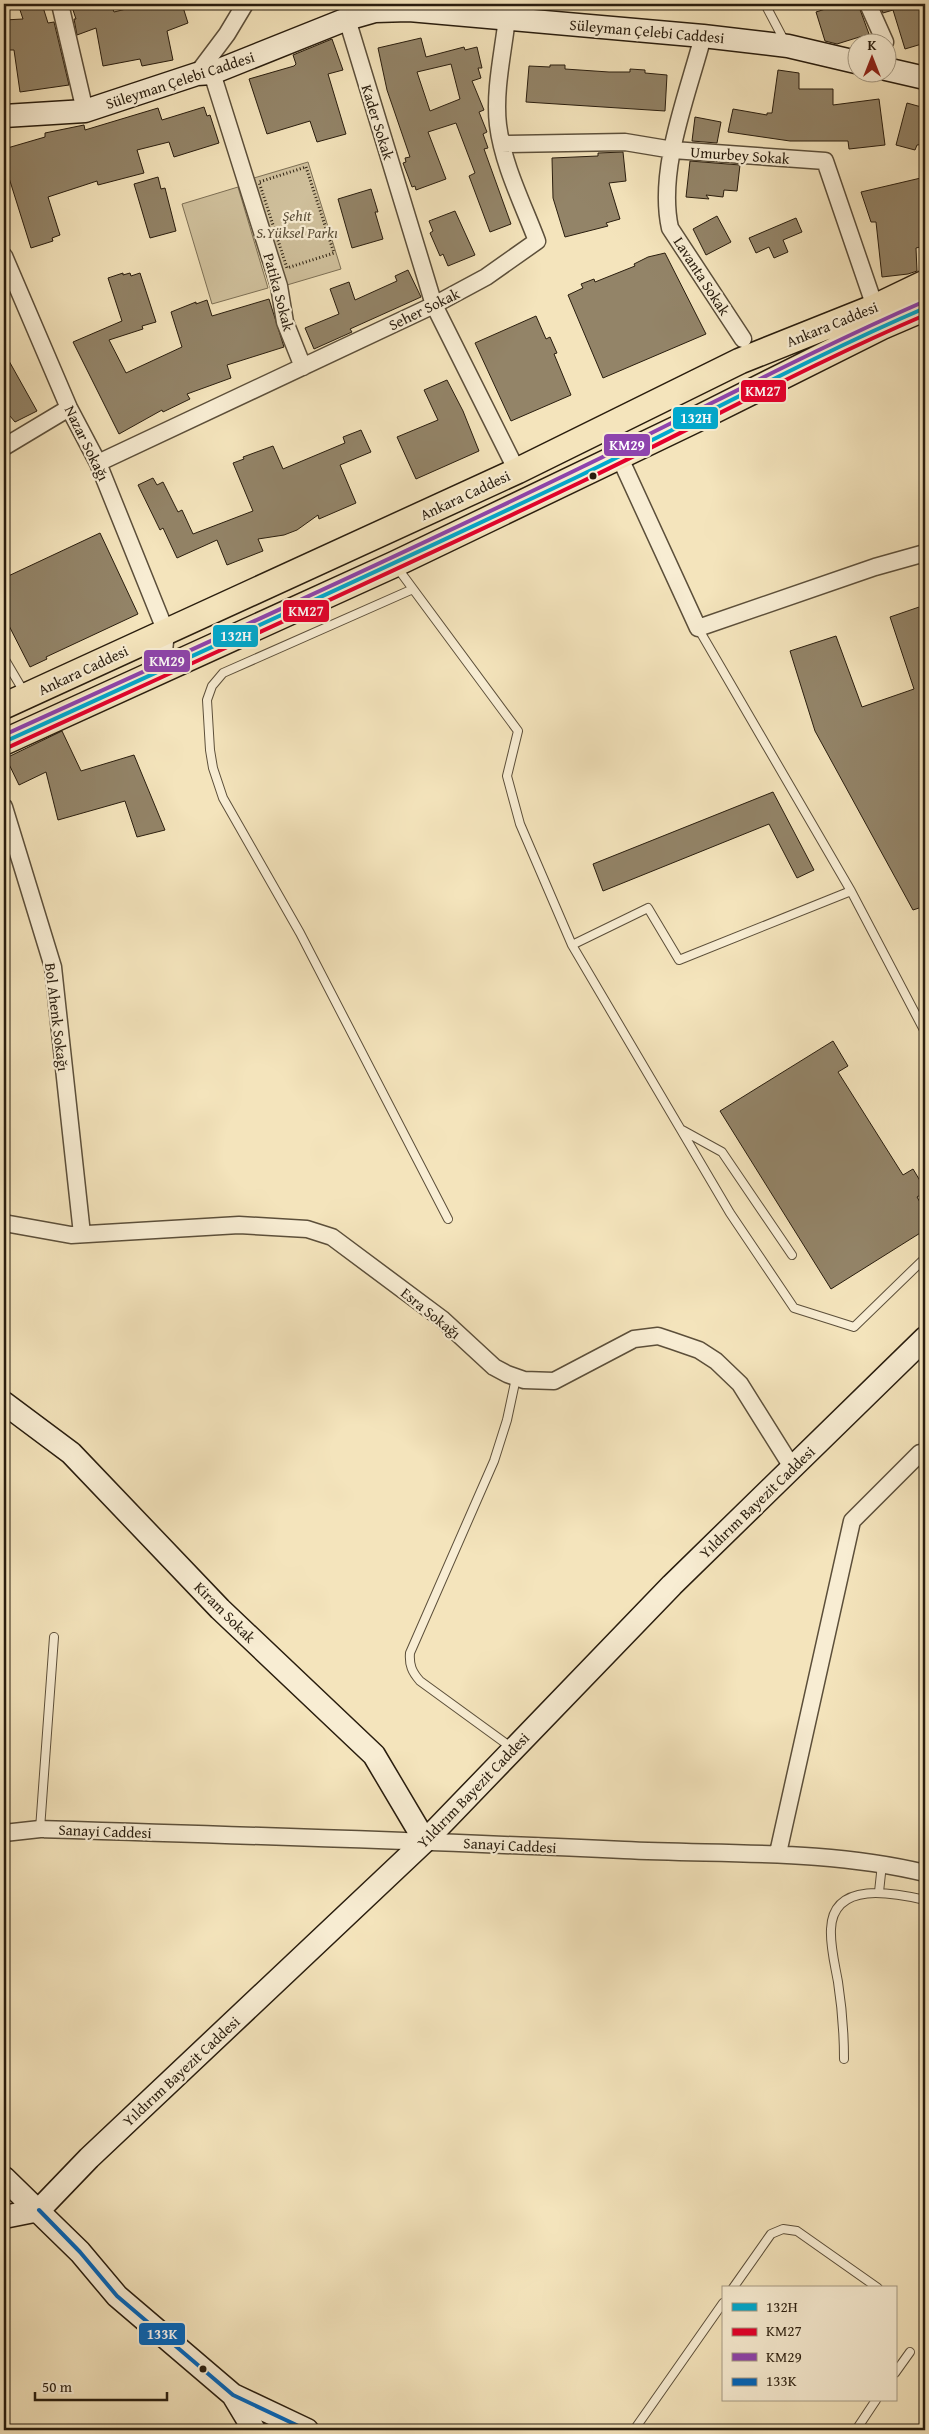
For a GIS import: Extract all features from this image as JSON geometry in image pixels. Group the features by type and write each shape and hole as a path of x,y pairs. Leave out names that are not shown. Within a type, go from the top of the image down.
{"main road":[{"name":"Ankara Caddesi","path":"4,706 517,471 740,361 875,307 925,283"},
{"name":"Ankara Caddesi","path":"4,742 395,564 881,327 925,308"}],"street":[{"path":"60,4 85,111"},
{"path":"204,73 245,4"},
{"path":"868,4 881,32"},
{"name":"Süleyman Çelebi Caddesi","path":"4,116 85,111 204,73 347,19 375,11 409,10 703,36 788,46 846,60"},
{"name":"Seher Sokak","path":"98,463 434,305 486,277 536,241 502,144 498,123 500,78 507,18"},
{"name":"Kader Sokak","path":"347,19 434,305 517,471"},
{"name":"Lavanta Sokak","path":"703,36 673,150 666,186 666,207 670,228 743,339"},
{"path":"896,72 925,78"},
{"name":"Patika Sokak","path":"204,73 279,286 285,322 303,367"},
{"name":"Umurbey Sokak","path":"502,144 625,142 673,150 825,161 875,307"},
{"name":"Nazar Sokağı","path":"4,256 69,408 98,463 166,632"},
{"path":"4,447 69,408"},
{"path":"619,456 698,628 875,567 925,553"},
{"path":"162,671 166,632"},
{"name":"Bol Ahenk Sokağı","path":"4,806 53,967 82,1234"},
{"name":"Esra Sokağı","path":"4,1223 71,1235 239,1225 307,1229 332,1237 442,1319 494,1367 516,1378 537,1382 554,1381 634,1339 658,1336 673,1340 699,1350 716,1361 740,1384 792,1468"},
{"name":"Yıldırım Bayezit Caddesi","path":"39,2210 89,2158 424,1841 672,1585 925,1338"},
{"name":"Kiram Sokak","path":"4,1402 71,1453 220,1609 374,1755 424,1841"},
{"path":"778,1853 852,1521 920,1453 925,1456"},
{"name":"Sanayi Caddesi","path":"4,1832 40,1829 424,1841 689,1853 778,1853 883,1863 925,1872"},
{"path":"4,2178 80,2252 117,2296 233,2395 307,2430"},
{"path":"4,2217 39,2210"},
{"path":"233,2395 248,2426"}],"lane":[{"path":"765,4 788,46"},
{"path":"395,564 518,731 507,776 520,824 572,945 730,1213 794,1308 854,1327 925,1258"},
{"path":"413,589 223,673 212,686 207,707 213,768 223,798 300,932 448,1220"},
{"path":"698,628 851,891 925,1032"},
{"path":"4,658 26,696"},
{"path":"572,945 648,908 678,960 851,891"},
{"path":"680,1129 722,1152 792,1255"},
{"path":"514,1749 420,1682 411,1668 410,1653 494,1461 507,1420 516,1378"},
{"path":"40,1829 54,1637"},
{"path":"879,1892 883,1863"},
{"path":"844,2059 842,2013 831,1938 832,1918 837,1910 853,1897 862,1893 879,1892 925,1900"},
{"path":"734,2286 771,2234 783,2229 797,2231 875,2286"},
{"path":"634,2430 722,2304"},
{"path":"896,2372 910,2352"},
{"path":"856,2430 875,2402"}],"path":[{"path":"306,167 334,253 286,268 259,182 306,167"}],"green space":[{"name":"Şehit S.Yüksel Parkı","path":"308,162 341,269 287,285 254,178"},
{"path":"238,187 268,288 212,304 182,204"}],"building":[{"path":"18,4 42,4 48,23 54,22 69,85 20,92 14,50 4,50 4,20 23,19"},
{"path":"71,4 111,4 114,12 146,4 182,4 188,23 167,31 173,60 142,66 140,59 103,66 96,28 77,35 74,19 76,19"},
{"path":"841,4 858,4 868,32 846,32 846,41 837,44 825,41 816,12"},
{"path":"879,4 925,4 925,43 905,49 893,10 883,13"},
{"path":"421,38 426,57 464,47 465,50 477,47 482,68 478,68 481,78 472,81 484,110 479,112 487,132 483,134 488,148 484,149 511,224 490,232 469,176 475,173 456,123 428,132 446,179 416,190 415,186 412,187 403,163 406,162 405,158 410,157 387,90 378,48","holes":["451,64 460,99 430,111 417,72"]},
{"path":"332,39 343,70 328,74 346,134 317,142 310,121 267,134 249,79 294,66 296,64 293,55"},
{"path":"550,65 565,65 565,69 609,72 630,72 630,69 645,70 645,73 667,75 665,111 526,102 529,66 550,67"},
{"path":"778,70 799,73 799,89 833,89 833,105 879,99 885,145 849,149 848,141 790,141 728,132 733,109 767,115 767,113 772,113"},
{"path":"907,103 925,108 925,144 917,145 915,150 896,145"},
{"path":"204,107 207,116 210,115 219,143 174,157 169,142 137,150 144,173 98,185 97,181 48,197 60,235 52,238 53,241 31,248 4,162 4,149 45,137 45,133 84,125 85,130 158,108 162,120"},
{"path":"695,117 721,122 717,143 692,141"},
{"path":"623,152 626,181 609,183 620,219 606,223 608,226 565,237 553,198 552,158 598,156 598,153"},
{"path":"690,161 740,165 737,191 724,190 723,197 706,195 709,199 686,197"},
{"path":"158,177 161,189 165,188 176,231 150,238 134,184"},
{"path":"925,177 924,246 916,248 917,271 882,277 876,222 871,222 861,192"},
{"path":"371,189 383,239 352,248 338,199"},
{"path":"455,211 475,255 448,266 443,254 440,256 430,233 433,231 429,221"},
{"path":"717,216 731,242 706,255 693,229"},
{"path":"796,218 802,232 783,240 788,252 774,258 769,247 756,253 749,238"},
{"path":"665,253 706,334 603,378 568,295 583,288 581,284 594,279 595,282 635,266 634,264 648,257"},
{"path":"408,270 421,297 350,329 352,332 314,349 305,328 339,314 330,289 349,282 355,300 397,281 395,276"},
{"path":"123,273 123,275 130,273 131,276 140,273 156,322 142,326 143,329 109,340 126,373 182,347 171,312 196,302 196,304 207,300 212,316 269,299 284,347 227,365 231,378 187,394 190,399 163,412 162,410 119,434 73,342 122,321 108,278"},
{"path":"536,316 546,339 550,337 557,353 554,354 571,395 511,421 475,343"},
{"path":"4,352 37,411 15,422 4,409"},
{"path":"447,380 463,411 479,451 416,479 397,437 438,420 424,390"},
{"path":"361,430 371,452 340,465 356,503 319,519 318,515 297,530 284,535 258,539 263,551 227,565 217,540 177,558 163,528 160,530 138,485 153,478 157,485 163,482 178,512 182,510 193,534 253,511 233,463 244,459 243,457 273,446 283,469 345,443 343,437"},
{"path":"100,533 138,614 46,657 47,659 30,667 4,616 4,578"},
{"path":"925,605 925,906 913,910 815,731 790,651 836,636 862,707 914,689 890,617"},
{"path":"62,731 81,771 134,755 165,830 137,837 125,801 58,820 46,772 19,785 6,758"},
{"path":"773,792 814,870 797,878 769,824 603,891 593,864"},
{"path":"833,1041 848,1066 838,1072 903,1175 913,1169 925,1189 925,1192 917,1197 925,1211 925,1230 831,1289 720,1111"}],"transit line":[{"name":"KM29","path":"4,735 435,537 836,342 923,302"},
{"name":"132H","path":"4,742 504,512 837,348 925,308"},
{"name":"KM27","path":"7,748 510,516 838,354 925,315"},
{"name":"133K","path":"39,2210 80,2252 117,2296 233,2395 307,2430"}]}
